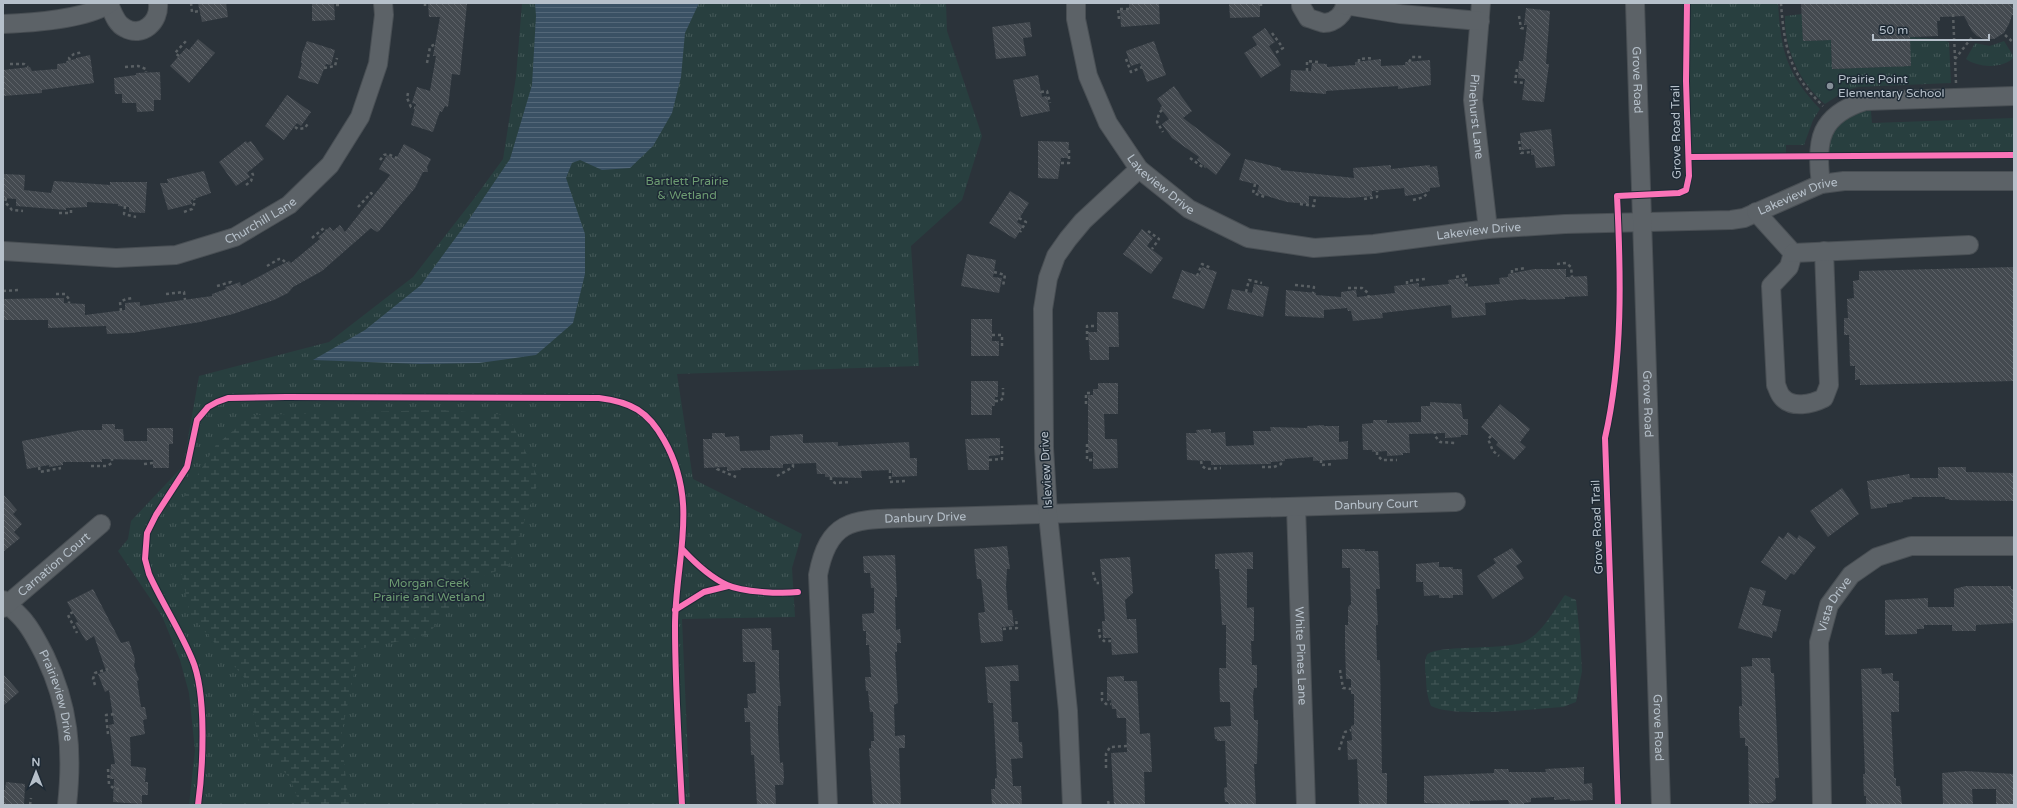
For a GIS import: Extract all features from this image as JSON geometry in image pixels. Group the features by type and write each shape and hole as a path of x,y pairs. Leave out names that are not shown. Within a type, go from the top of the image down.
{"street":[{"path":"3,24 40,22 87,13 110,4 115,18 125,29 140,30 151,25 157,18 158,3"},
{"name":"Churchill Lane","path":"3,251 116,258 176,255 235,237 289,205 330,165 360,117 378,64 384,15 383,3"},
{"name":"Lakeview Drive","path":"1076,3 1076,19 1088,76 1108,123 1139,169 1189,209 1248,238 1314,248 1374,244 1488,229 1565,224 1731,220 1756,212 1821,184 1844,181 2014,181"},
{"path":"1302,3 1301,6 1308,18 1323,23 1334,21 1341,14 1345,4 1400,14 1480,21"},
{"name":"Pinehurst Lane","path":"1481,3 1473,100 1488,229"},
{"name":"Grove Road","path":"1635,3 1661,805"},
{"path":"1821,184 1819,157 1824,130 1834,116 1848,107 1866,101 2014,96"},
{"name":"Isleview Drive","path":"1072,805 1068,711 1048,514 1044,448 1043,309 1048,278 1056,256 1083,221 1139,169"},
{"path":"1756,212 1793,253"},
{"path":"1793,253 1969,245"},
{"path":"1793,253 1789,267 1771,286 1776,385 1782,397 1794,404 1810,404 1824,398 1830,385 1824,251"},
{"name":"Danbury Court","path":"1296,507 1456,502"},
{"name":"Danbury Drive","path":"828,805 818,575 824,547 841,528 863,520 1296,507"},
{"name":"White Pines Lane","path":"1296,507 1306,805"},
{"name":"Carnation Court","path":"4,604 101,524"},
{"name":"Vista Drive","path":"1822,805 1819,642 1829,605 1842,587 1851,575 1878,557 1911,546 2014,546"},
{"name":"Prairieview Drive","path":"4,604 24,621 36,639 57,682 69,730 70,779 67,805"}],"path":[{"path":"191,3 192,12 200,10"},
{"path":"336,5 340,5 340,3"},
{"path":"425,3 426,9"},
{"path":"1261,3 1262,8"},
{"path":"1781,3 1783,32 1791,65 1808,93 1826,109"},
{"path":"1119,19 1118,9 1129,9"},
{"path":"1953,14 1956,85"},
{"path":"1520,16 1521,28 1526,29"},
{"path":"1272,33 1283,48 1274,54"},
{"path":"2005,34 2014,43"},
{"path":"1955,59 1973,36"},
{"path":"179,56 175,53 187,40"},
{"path":"427,63 430,47 435,44"},
{"path":"70,60 69,58 74,54 83,52"},
{"path":"1409,62 1412,58 1422,57"},
{"path":"324,68 334,66 337,58"},
{"path":"1359,62 1359,59 1373,58"},
{"path":"1126,59 1131,72 1142,67"},
{"path":"1307,71 1307,61 1319,62"},
{"path":"10,64 24,64 28,67"},
{"path":"125,67 138,66 146,69 146,72"},
{"path":"1517,69 1515,82 1524,82"},
{"path":"1041,92 1048,90 1050,103"},
{"path":"408,93 406,98 411,106 415,108"},
{"path":"1162,110 1159,113 1157,122 1163,132"},
{"path":"295,127 298,129 304,128 309,122"},
{"path":"1520,141 1521,153 1531,152"},
{"path":"1061,163 1069,163 1069,150"},
{"path":"380,160 384,154 397,158"},
{"path":"1190,158 1204,168 1205,167"},
{"path":"246,185 251,181 253,175 251,170"},
{"path":"1255,184 1253,193 1265,197"},
{"path":"1364,199 1377,197 1377,191"},
{"path":"1413,200 1424,197 1428,192"},
{"path":"358,207 371,193 373,195"},
{"path":"1300,204 1314,206 1315,197"},
{"path":"6,198 5,202 12,210 23,211"},
{"path":"184,212 192,209 195,202 194,199"},
{"path":"125,206 124,214 136,217"},
{"path":"59,213 71,213 71,208"},
{"path":"1019,218 1026,222 1020,232"},
{"path":"312,238 324,228 326,230"},
{"path":"1148,231 1159,239 1152,249"},
{"path":"267,266 279,258 286,263"},
{"path":"1197,276 1202,264 1211,268"},
{"path":"1557,264 1566,264 1571,267 1572,277"},
{"path":"1512,273 1512,270 1526,268"},
{"path":"994,272 1005,275 1003,286"},
{"path":"1456,277 1465,275 1467,287"},
{"path":"1407,284 1407,281 1425,279"},
{"path":"1246,292 1248,280 1262,283"},
{"path":"217,286 231,282 232,285"},
{"path":"1295,285 1314,287 1313,293"},
{"path":"1348,288 1362,288 1368,293 1368,299"},
{"path":"3,290 18,290"},
{"path":"166,294 184,292 185,300"},
{"path":"56,294 65,294 69,299 69,303"},
{"path":"121,311 120,302 133,298"},
{"path":"1087,340 1087,326 1097,326"},
{"path":"992,335 1002,335 1002,348"},
{"path":"995,401 1000,401 1003,398 1003,388"},
{"path":"1086,404 1086,393 1093,393"},
{"path":"1435,431 1435,436 1440,442 1455,443"},
{"path":"1491,436 1488,439 1493,451 1499,456"},
{"path":"1086,444 1087,460 1093,460"},
{"path":"989,460 1002,459 1002,446"},
{"path":"1377,452 1377,455 1382,460 1397,460"},
{"path":"92,466 107,466 112,464 112,459"},
{"path":"1321,460 1322,465 1333,464"},
{"path":"1201,461 1202,466 1206,469 1221,468"},
{"path":"1262,467 1274,467 1281,464 1281,461"},
{"path":"716,463 717,469 736,477"},
{"path":"144,464 153,464"},
{"path":"777,476 793,467 793,464"},
{"path":"39,467 40,472 61,468"},
{"path":"890,470 890,482 905,481"},
{"path":"831,477 831,480 835,483 851,482"},
{"path":"1093,572 1094,580 1096,583 1099,583"},
{"path":"73,612 68,615 77,632"},
{"path":"1003,629 1017,628 1016,618"},
{"path":"1099,629 1100,637 1104,641 1111,641"},
{"path":"95,685 93,679 95,673 108,669"},
{"path":"1340,670 1343,688 1351,689"},
{"path":"1102,692 1102,700 1106,704 1111,704"},
{"path":"108,734 106,715 116,714"},
{"path":"1340,750 1345,732 1351,730"},
{"path":"1106,768 1106,754 1110,747 1127,746"},
{"path":"108,768 109,784 114,789 119,789"},
{"path":"30,805 31,798"},
{"path":"1108,801 1109,805"}],"green space":[{"path":"522,3 946,3 947,31 982,136 962,200 911,246 919,366 677,374 693,479 802,534 792,568 795,617 682,619 690,805 189,805 195,750 189,693 180,660 162,616 118,551 128,539 131,521 183,466 199,376 329,342 413,277 473,200 503,159 516,77"},
{"path":"1691,3 1778,3 1781,35 1787,60 1800,84 1820,109 1813,120 1804,145 1786,145 1786,153 1692,154 1689,75"},
{"path":"1802,14 1803,41 1831,40 1832,69 1910,66 1910,37 1938,39 1949,42 1951,83 1858,87 1845,91 1825,104 1816,96 1801,76 1787,41 1785,16"},
{"path":"2004,41 2014,57 2004,64 1991,66 1977,64 1966,59 1975,43 1990,46"},
{"path":"1866,109 1871,111 1872,123 2014,118 2014,151 1827,152 1832,136 1839,124 1850,116"},
{"name":"Morgan Creek Prairie and Wetland","path":"439,410 508,415 539,480 508,567 479,577 426,636 359,649 341,736 349,805 300,805 290,778 260,747 247,681 190,614 179,562 181,502 216,445 252,415"},
{"path":"1565,595 1576,600 1580,636 1582,671 1576,702 1563,707 1495,712 1458,712 1442,710 1431,706 1426,684 1425,660 1427,655 1433,652 1457,648 1504,646 1526,641 1538,632"}],"water":[{"path":"535,3 699,3 685,33 681,77 672,113 653,146 630,168 602,170 580,160 572,163 566,178 585,234 585,274 573,323 536,355 479,363 421,364 313,360 365,330 421,285 468,221 510,159 532,85 536,16"}],"building":[{"path":"198,3 226,3 228,17 202,22"},
{"path":"312,3 334,3 335,20 312,21"},
{"path":"428,3 467,3 460,75 452,74 448,107 445,106 442,112 440,111 433,132 411,125 416,104 412,103 417,87 430,91 436,56 433,56 440,17 429,17"},
{"path":"1129,3 1159,3 1160,24 1121,27 1120,10 1129,10"},
{"path":"1229,3 1260,3 1260,17 1230,18"},
{"path":"1801,3 2014,3 2014,15 2012,15 2004,33 1994,39 1984,39 1977,36 1972,31 1964,16 1940,17 1940,21 1937,21 1938,36 1910,37 1911,66 1832,69 1831,40 1803,41"},
{"path":"1526,8 1550,11 1546,64 1549,64 1544,102 1522,100 1525,79 1518,78 1519,61 1523,61 1527,25 1524,25"},
{"path":"1030,22 1032,37 1023,38 1026,56 996,59 992,27"},
{"path":"1265,28 1275,42 1269,46 1281,65 1261,78 1244,53 1257,45 1252,37"},
{"path":"198,39 215,53 189,83 170,66 186,48 189,50"},
{"path":"307,41 335,50 331,65 326,64 318,84 298,78 302,63 302,54"},
{"path":"1154,41 1166,75 1147,82 1140,63 1131,66 1126,51"},
{"path":"90,55 94,83 42,90 42,93 3,96 3,70 30,67 32,71 57,69 57,64 66,63 66,61"},
{"path":"1381,59 1381,66 1405,65 1405,62 1430,60 1431,85 1398,89 1398,86 1326,91 1326,94 1290,91 1291,70 1311,71 1312,63 1327,64 1327,67 1355,65 1355,62"},
{"path":"160,72 161,100 154,100 154,111 137,112 136,103 122,103 122,94 115,94 114,78 136,75 136,73"},
{"path":"1038,75 1042,97 1047,96 1050,111 1021,117 1013,80"},
{"path":"1174,86 1192,111 1183,118 1231,154 1216,175 1197,160 1199,157 1172,138 1162,124 1169,119 1160,108 1162,106 1157,99"},
{"path":"287,95 311,112 301,126 297,123 284,140 265,126"},
{"path":"1551,129 1555,166 1536,168 1534,155 1531,155 1531,149 1522,150 1520,133"},
{"path":"246,141 247,143 251,141 264,159 247,173 250,177 236,186 219,162"},
{"path":"1038,141 1069,142 1068,158 1061,158 1058,179 1038,178"},
{"path":"404,144 431,159 427,167 428,172 423,172 415,188 379,231 377,232 371,228 322,271 293,287 288,293 274,300 233,314 200,322 132,333 107,334 106,326 48,328 48,320 3,320 3,299 64,298 64,303 85,304 85,315 125,310 125,303 140,302 140,306 212,296 212,294 226,289 225,287 240,282 241,286 289,261 291,263 320,239 318,237 330,227 333,231 340,225 345,232 390,175 379,169 387,155 396,159"},
{"path":"1245,159 1281,168 1281,170 1354,178 1353,168 1391,165 1391,169 1430,165 1430,167 1437,166 1440,187 1430,188 1430,191 1420,194 1405,196 1404,188 1372,191 1372,196 1349,198 1309,196 1309,204 1287,202 1257,193 1259,185 1239,180"},
{"path":"204,171 211,193 191,200 192,204 168,210 160,183 168,183 167,179"},
{"path":"3,174 25,175 24,190 51,193 54,181 110,185 110,182 147,182 145,213 129,212 129,207 118,206 118,204 87,202 87,207 66,208 66,210 16,206 16,199 3,198"},
{"path":"1010,191 1029,203 1017,222 1023,226 1015,239 989,223"},
{"path":"1142,229 1153,238 1147,246 1163,258 1151,274 1123,254"},
{"path":"967,254 996,260 993,277 1002,278 999,293 961,286"},
{"path":"1202,267 1217,272 1204,309 1172,298 1182,270 1199,276"},
{"path":"2014,267 2014,381 1860,385 1860,379 1855,380 1855,366 1850,366 1849,335 1844,335 1844,318 1848,318 1847,299 1854,298 1853,281 1859,280 1859,271"},
{"path":"1534,269 1566,269 1566,277 1587,276 1588,296 1565,297 1565,299 1526,299 1485,303 1486,315 1452,318 1451,305 1382,313 1383,318 1353,321 1351,311 1348,311 1347,308 1324,310 1324,318 1285,316 1286,290 1341,297 1341,292 1356,290 1357,297 1395,293 1394,286 1419,283 1419,287 1449,284 1448,280 1464,278 1465,287 1500,284 1499,278 1508,277 1508,274"},
{"path":"1254,284 1269,287 1263,317 1227,309 1232,289 1252,293"},
{"path":"1097,312 1118,312 1119,347 1109,347 1109,360 1090,360 1088,332 1097,332"},
{"path":"971,319 992,319 992,341 999,341 999,356 971,356"},
{"path":"971,381 998,381 998,397 995,397 995,406 992,406 992,415 971,415"},
{"path":"1098,383 1118,383 1118,414 1104,414 1105,439 1117,439 1118,468 1093,469 1093,452 1088,452 1088,395 1093,395 1093,389 1098,389"},
{"path":"1430,402 1461,404 1463,419 1468,419 1468,435 1445,438 1445,433 1409,434 1410,453 1403,453 1403,455 1387,456 1387,451 1372,452 1372,450 1363,450 1362,424 1373,423 1373,420 1387,420 1387,423 1421,422 1421,406 1430,406"},
{"path":"1500,404 1530,429 1520,442 1526,447 1514,460 1496,445 1498,442 1481,427"},
{"path":"102,424 115,424 115,429 123,429 124,441 147,441 147,428 173,428 173,444 169,444 169,468 153,468 153,460 102,459 102,462 63,462 63,465 49,467 49,465 27,469 22,441 81,430 102,430"},
{"path":"1307,426 1339,426 1339,442 1348,441 1348,459 1313,461 1313,457 1285,459 1285,461 1271,462 1271,464 1211,465 1211,461 1187,460 1186,433 1197,433 1196,430 1211,429 1211,433 1225,432 1226,446 1254,445 1253,431 1271,431 1270,427 1307,428"},
{"path":"712,433 725,433 725,437 739,436 740,451 770,450 770,436 803,434 803,443 838,442 838,446 909,442 910,458 917,458 917,476 892,477 892,470 861,471 862,478 825,477 825,474 817,474 816,463 783,464 783,468 741,468 741,470 727,471 727,467 704,468 703,439 712,439"},
{"path":"1000,438 1000,455 989,456 989,470 968,470 965,439"},
{"path":"1938,467 1966,467 1966,472 2014,473 2014,501 1949,500 1945,499 1945,497 1912,497 1912,499 1903,500 1903,502 1887,504 1887,507 1871,509 1867,481 1909,474 1910,478 1938,478"},
{"path":"1842,488 1859,514 1828,537 1810,511"},
{"path":"3,494 17,510 13,514 22,524 14,532 20,538 3,552"},
{"path":"1788,532 1797,539 1799,535 1816,547 1794,575 1791,573 1786,580 1761,562 1779,536 1783,539"},
{"path":"1007,546 1010,569 1007,569 1006,586 1008,610 1012,610 1014,626 1002,627 1003,641 981,643 978,613 985,612 981,579 977,579 974,549"},
{"path":"1512,548 1522,562 1516,566 1524,578 1493,599 1477,576 1496,563 1493,559"},
{"path":"1342,549 1365,549 1365,551 1378,551 1380,589 1376,589 1378,625 1376,625 1377,660 1380,660 1382,773 1387,773 1387,805 1359,805 1357,759 1348,760 1347,741 1352,740 1351,726 1354,725 1354,694 1351,694 1351,679 1346,679 1345,625 1348,625 1348,607 1351,604 1350,568 1342,568"},
{"path":"1253,552 1253,569 1247,569 1247,608 1254,607 1254,641 1251,641 1252,665 1257,665 1257,688 1254,688 1253,696 1254,720 1258,720 1257,764 1254,764 1256,805 1229,805 1228,802 1225,802 1224,788 1227,787 1225,741 1217,741 1217,739 1215,739 1214,727 1231,726 1230,702 1220,702 1219,668 1226,668 1226,625 1222,625 1219,569 1215,569 1215,554"},
{"path":"895,555 897,597 895,597 896,630 900,629 901,643 897,643 897,652 895,652 898,703 894,705 895,736 905,735 905,748 899,748 901,805 873,805 869,748 871,748 871,741 874,741 873,712 870,712 865,677 871,677 869,645 866,645 866,631 863,631 862,614 874,613 874,588 871,588 870,573 864,573 863,556"},
{"path":"1130,557 1133,593 1125,600 1127,619 1136,619 1138,653 1112,655 1111,638 1103,638 1102,621 1105,621 1100,559"},
{"path":"1439,562 1439,567 1453,567 1453,569 1462,569 1463,595 1453,595 1453,598 1439,598 1439,595 1424,596 1423,582 1416,582 1416,564"},
{"path":"1966,586 2011,586 2011,589 2014,589 2014,623 1976,625 1976,631 1952,631 1952,625 1924,625 1924,629 1917,629 1917,634 1885,635 1885,600 1928,598 1928,607 1954,607 1954,589"},
{"path":"1750,587 1766,591 1762,605 1781,610 1776,632 1773,631 1772,638 1738,628"},
{"path":"93,589 121,643 129,641 135,659 134,666 139,680 137,681 141,707 145,707 147,719 143,720 145,734 130,737 131,766 146,768 145,782 148,782 148,795 142,795 142,804 113,802 114,779 110,779 111,764 115,764 109,725 114,724 109,690 105,692 98,674 106,671 94,636 86,641 75,623 78,622 67,602"},
{"path":"771,628 772,650 779,650 781,706 778,706 778,729 780,763 783,762 784,778 783,785 775,785 776,805 757,805 754,755 751,755 750,722 745,722 744,708 748,708 747,694 756,693 755,662 743,662 742,629"},
{"path":"1752,658 1770,658 1771,673 1774,673 1779,778 1775,778 1776,799 1771,803 1749,804 1748,746 1745,746 1745,738 1740,738 1739,706 1742,706 1741,667 1752,666"},
{"path":"1018,665 1019,681 1010,681 1012,722 1018,722 1019,742 1022,742 1023,758 1011,759 1013,786 1021,786 1022,805 992,805 991,789 995,789 995,778 997,778 993,703 988,703 985,667"},
{"path":"1881,668 1882,674 1893,673 1893,681 1899,681 1899,712 1891,712 1894,778 1896,778 1896,786 1900,786 1902,805 1866,805 1866,796 1864,796 1863,774 1865,774 1861,669"},
{"path":"3,674 19,692 3,706"},
{"path":"1124,676 1124,681 1137,681 1140,734 1150,733 1152,772 1144,772 1145,805 1114,805 1111,753 1127,752 1126,718 1117,718 1116,709 1112,709 1111,700 1107,701 1107,677"},
{"path":"1584,767 1584,784 1592,783 1593,800 1554,800 1554,797 1531,798 1531,802 1524,804 1509,804 1508,800 1470,801 1470,805 1424,803 1424,776 1494,773 1494,769 1508,769 1509,772 1546,772 1545,769"},
{"path":"1965,771 2014,774 2014,805 1996,805 1996,789 1972,789 1973,805 1943,805 1942,773"},
{"path":"6,782 25,784 24,805 3,805 3,790 5,790"}],"cycle path":[{"name":"Grove Road Trail","path":"1618,805 1605,438 1611,408 1618,348 1620,287 1617,196 1679,193 1686,190 1689,176 1686,81 1687,3"},
{"name":"Grove Road Trail","path":"1689,157 2014,155"},
{"path":"198,805 202,752 202,710 197,674 192,659 177,627 149,574 145,559 147,533 156,515 187,467 197,420 208,407 228,398 286,397 599,398 629,405 645,415 652,422 664,440 675,463 681,486 683,509 683,532 675,626 676,693 682,805"},
{"path":"683,550 703,569 727,585 762,592 798,592"},
{"path":"675,610 704,592 728,586"}],"place":[{"name":"Prairie Point Elementary School","path":"1830,86"}],"park label":[{"name":"Bartlett Prairie & Wetland","path":"687,188"}]}
